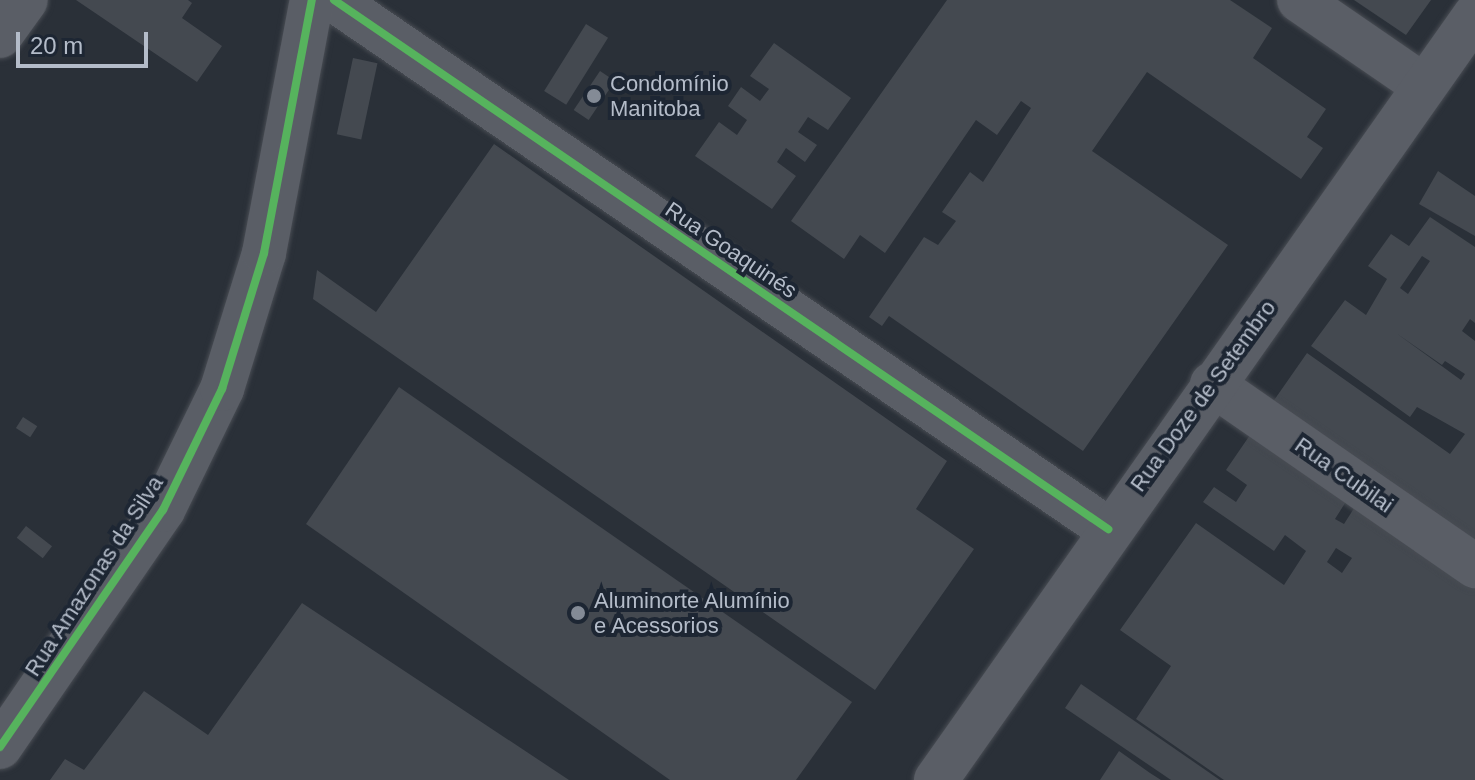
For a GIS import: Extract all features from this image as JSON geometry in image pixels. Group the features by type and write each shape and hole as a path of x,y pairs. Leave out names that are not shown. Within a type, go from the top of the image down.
{"street":[{"path":"0,36 26,0"},
{"name":"Rua Amazonas da Silva","path":"0,747 163,510 222,389 264,253 312,0"},
{"name":"Rua Goaquinés","path":"334,0 1108,529"},
{"path":"1299,0 1424,86"},
{"name":"Rua Doze de Setembro","path":"936,780 1108,529 1475,15"},
{"name":"Rua Cubilai","path":"1212,384 1475,566"}],"building":[{"path":"76,0 188,0 192,3 182,18 222,46 197,82"},
{"path":"947,0 1230,0 1272,28 1253,58 1326,109 1307,137 1323,148 1301,179 1147,72 1092,151 1228,245 1083,451 889,316 882,326 869,317 924,237 938,245 956,221 942,212 970,172 983,182 1031,108 1021,101 997,135 976,120 885,253 860,235 844,259 791,221"},
{"path":"1354,0 1431,0 1406,35"},
{"path":"586,24 608,38 566,105 544,91"},
{"path":"774,43 851,98 828,130 808,117 798,132 817,145 805,162 786,148 777,162 796,176 772,209 695,156 719,122 737,135 747,120 728,106 741,87 760,101 769,89 750,76"},
{"path":"353,58 377,63 361,139 337,134"},
{"name":"Condomínio Manitoba","path":"600,71 615,81 589,120 574,110"},
{"path":"494,144 947,461 916,509 974,549 875,690 313,299 317,270 376,312"},
{"path":"1438,171 1475,196 1475,236 1419,204"},
{"path":"1430,217 1475,247 1475,323 1470,319 1462,331 1475,341 1475,552 1270,406 1307,353 1450,454 1465,434 1417,407 1410,417 1311,346 1345,300 1366,315 1387,279 1368,266 1391,234 1409,246","holes":["1422,256 1430,261 1408,294 1400,288","1396,333 1442,365 1445,361 1465,374 1461,380"]},
{"name":"Aluminorte Alumínio e Acessorios","path":"399,387 852,702 796,780 670,780 306,524"},
{"path":"23,417 37,426 30,437 16,428"},
{"path":"1250,435 1347,500 1335,519 1344,524 1358,502 1475,576 1475,780 1224,780 1136,719 1171,666 1120,630 1196,523 1284,585 1306,551 1285,535 1274,551 1203,502 1214,487 1236,502 1247,485 1226,470","holes":["1336,548 1352,558 1342,573 1327,562"]},
{"path":"26,526 52,546 43,558 17,538"},
{"path":"302,603 569,780 50,780 65,759 84,770 144,691 208,735"},
{"path":"1081,684 1220,780 1171,780 1065,708"},
{"path":"1119,751 1150,773 1161,780 1100,780"}],"cycle path":[{"path":"0,747 163,510 222,389 264,253 312,0"},
{"path":"334,0 1108,529"}],"place":[{"name":"Condomínio Manitoba","path":"594,96"},
{"name":"Aluminorte Alumínio e Acessorios","path":"578,613"}]}
